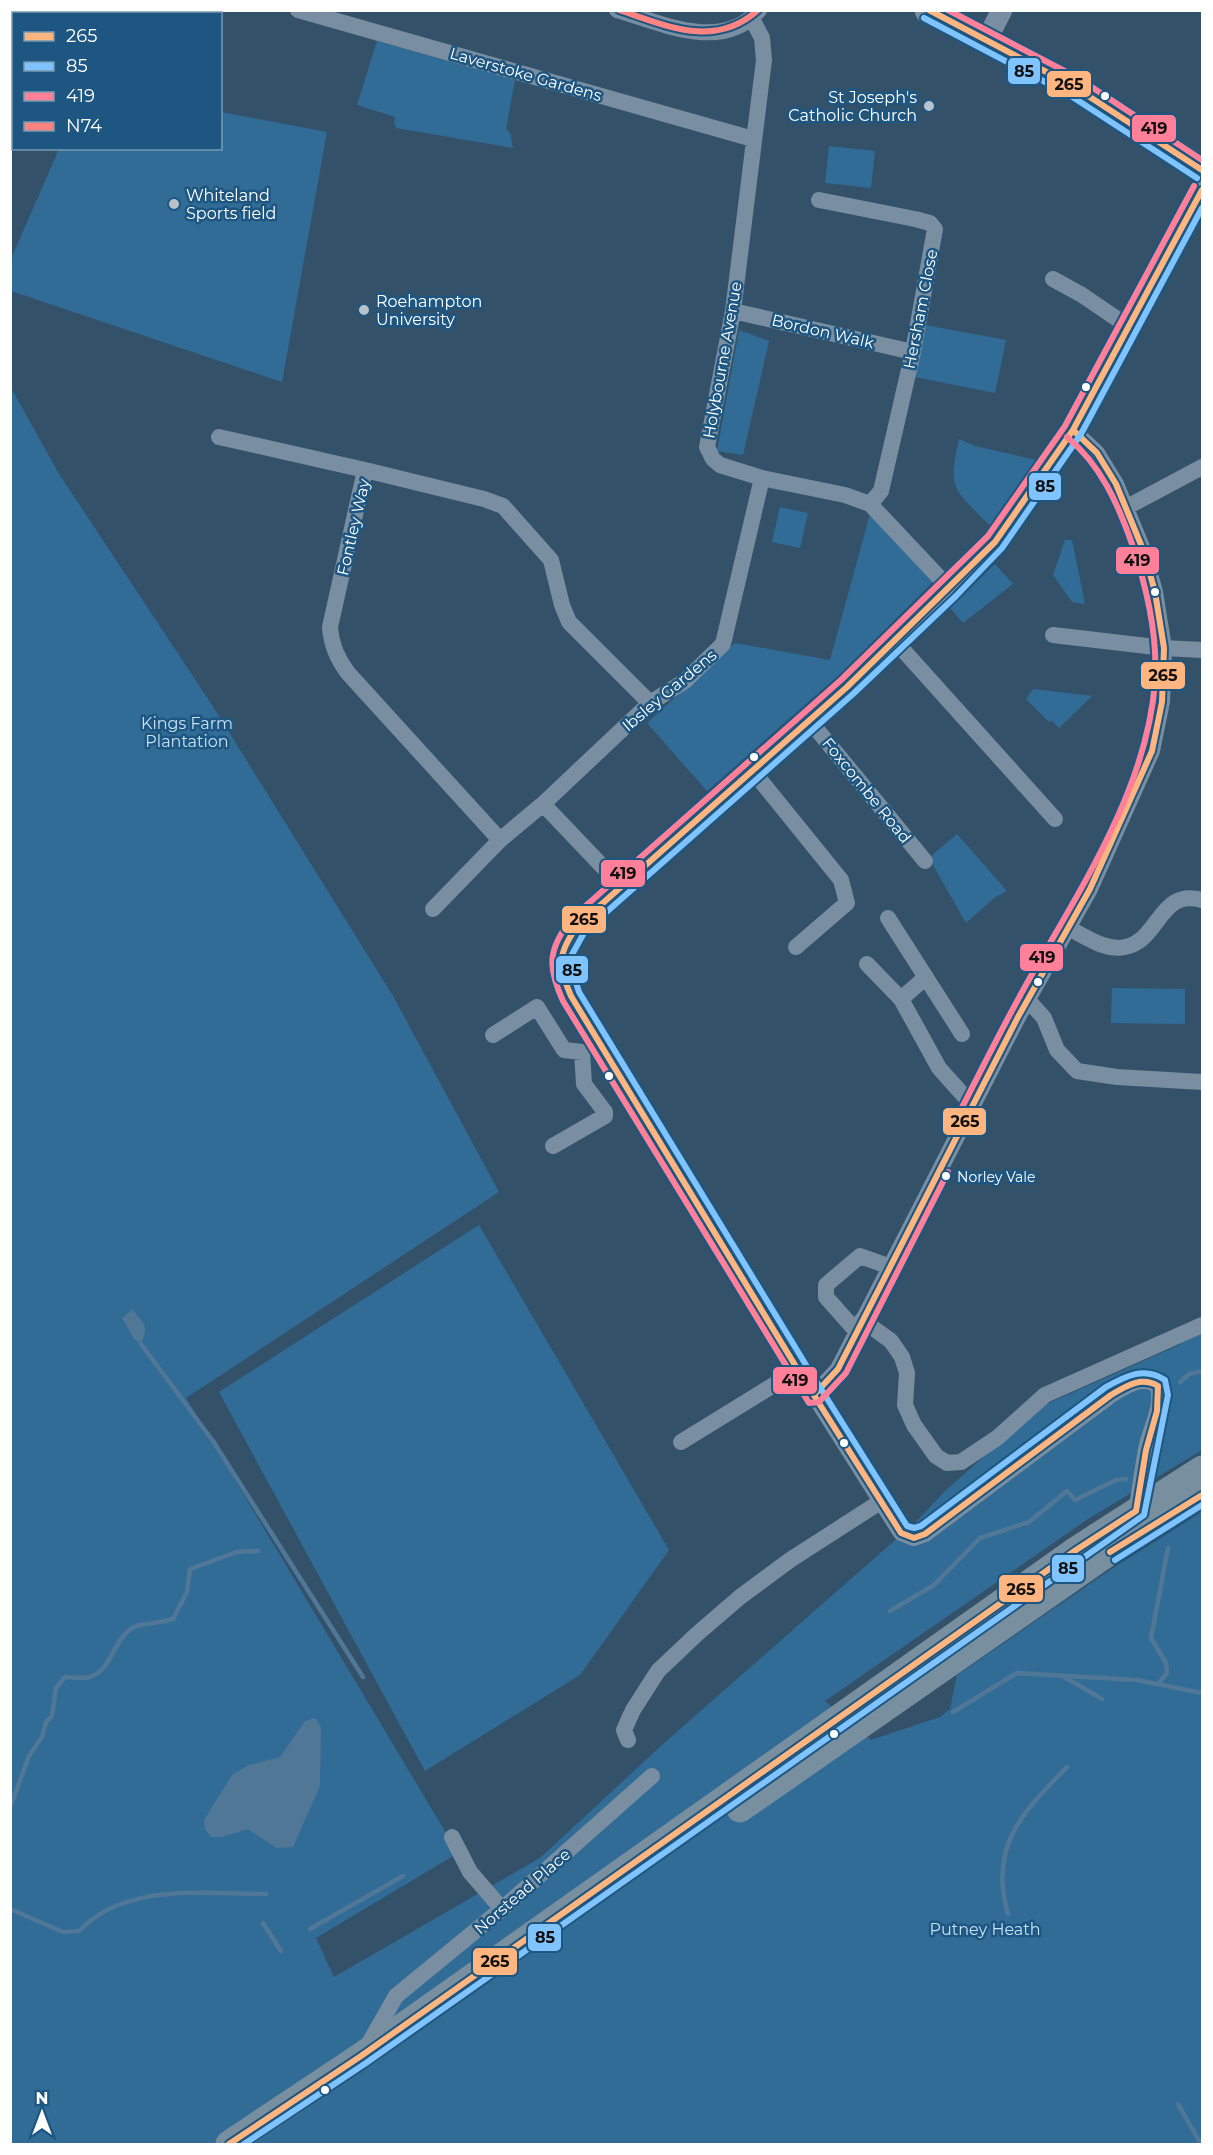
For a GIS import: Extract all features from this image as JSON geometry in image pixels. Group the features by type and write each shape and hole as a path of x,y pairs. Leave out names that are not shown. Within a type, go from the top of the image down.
{"highway":[{"path":"928,10 987,39 1072,86 1203,171"},
{"path":"229,2145 361,2056 403,2011 1076,1550 1203,1469"},
{"path":"258,2145 671,1856 934,1677 1118,1546 1203,1495"}],"street":[{"name":"Laverstoke Gardens","path":"298,10 753,139"},
{"path":"617,10 701,34 723,32 755,15"},
{"path":"987,39 1002,10"},
{"name":"Holybourne Avenue","path":"755,15 765,46 733,311 708,447 713,459 720,465 762,478 845,495 870,504 950,590"},
{"path":"1136,1511 1146,1448 1156,1422 1160,1397 1158,1386 1151,1381 1144,1380 1130,1383 1111,1395 925,1534 914,1538 901,1533 798,1370 563,980 559,972 559,958 564,945 578,925 896,641 950,590 1000,536 1073,430 1081,411 1203,190"},
{"name":"Hersham Close","path":"819,200 915,219 930,223 935,228 913,351 881,491 870,504"},
{"path":"1053,279 1082,295 1129,327"},
{"name":"Bordon Walk","path":"733,311 913,351"},
{"path":"814,1395 838,1369 888,1266 1028,1000 1090,889 1152,752 1162,702 1164,648 1155,592 1127,507 1097,453 1073,430"},
{"path":"219,437 365,471"},
{"path":"1127,507 1203,467"},
{"name":"Fontley Way","path":"500,840 348,673 340,662 331,639 330,627 365,471 484,499 503,506 551,560 562,605 569,622 650,703"},
{"name":"Ibsley Gardens","path":"433,909 500,840 543,804 650,703 685,681 723,644 762,478"},
{"path":"1053,635 1164,648 1203,650"},
{"path":"896,641 1054,819"},
{"name":"Foxcombe Road","path":"809,720 925,861"},
{"path":"752,770 841,880 847,903 796,947"},
{"path":"543,804 622,887"},
{"path":"1069,928 1097,943 1125,947 1140,941 1179,899 1190,897 1203,900"},
{"path":"888,918 962,1034"},
{"path":"867,964 901,999 939,1068 973,1106"},
{"path":"901,999 926,977"},
{"path":"1028,1000 1044,1018 1057,1050 1077,1071 1117,1077 1203,1082"},
{"path":"493,1035 537,1007 564,1050 582,1052 600,1042"},
{"path":"553,1146 605,1116 605,1112 584,1084 582,1052"},
{"path":"888,1266 860,1256 826,1285 826,1297 859,1325 891,1341 902,1357 907,1373 905,1405 914,1425 936,1456 947,1463 961,1462 997,1438 1045,1395 1203,1325"},
{"path":"681,1442 798,1370"},
{"path":"627,1740 624,1730 658,1671 740,1597 832,1530 880,1502"},
{"name":"Norstead Place","path":"403,2011 396,1996 502,1909 652,1776"},
{"path":"452,1837 470,1872 502,1909"}],"green space":[{"path":"377,41 515,80 506,129 510,133 513,148 396,128 395,117 357,105"},
{"name":"Whiteland Sports field","path":"222,112 327,132 282,382 11,291 11,259 59,150 222,150"},
{"path":"829,146 875,151 871,188 825,183"},
{"path":"925,325 1006,340 995,393 915,377"},
{"path":"739,330 769,341 743,455 717,451"},
{"path":"10,386 59,474 212,705 393,996 499,1192 186,1398 458,1853 316,1938 334,1977 540,1858 663,1744 918,1520 945,1491 1040,1407 1179,1345 1202,1330 1202,1450 1088,1519 825,1701 871,1740 940,1717 950,1709 957,1675 1110,1570 1202,1512 1202,2144 11,2144"},
{"path":"959,439 975,446 1036,460 991,527 962,497 954,481 955,457"},
{"path":"780,507 808,513 800,548 772,542"},
{"path":"870,514 934,581 840,674 707,791 647,723 735,643 830,660"},
{"path":"1065,540 1072,540 1085,604 1072,602 1053,575"},
{"path":"995,564 1013,584 963,623 950,608"},
{"path":"1033,689 1092,696 1059,728 1052,721 1049,722 1026,699"},
{"path":"957,834 1007,891 994,898 966,923 929,858"},
{"path":"1112,988 1185,989 1185,1024 1111,1023"},
{"path":"479,1225 669,1550 580,1675 425,1771 219,1392"}],"shaded area":[{"path":"133,1309 145,1327 141,1344 134,1339 122,1318"},
{"path":"315,1718 321,1727 320,1786 293,1847 276,1848 248,1829 222,1837 211,1837 205,1829 204,1820 232,1775 249,1765 280,1757 305,1721"}],"waterway":[{"path":"141,1344 213,1441 363,1677"},
{"path":"1180,1382 1189,1374 1202,1371"},
{"path":"890,1611 934,1585 980,1538 1029,1522 1067,1491 1075,1500 1116,1480 1126,1479"},
{"path":"1158,1684 1167,1673 1166,1663 1151,1638 1168,1548"},
{"path":"10,1807 29,1756 42,1737 46,1722 52,1716 56,1688 65,1677 86,1678 97,1673 103,1668 128,1631 136,1626 173,1619 187,1592 190,1569 237,1552 258,1551"},
{"path":"953,1712 1017,1673 1137,1680 1202,1693"},
{"path":"1063,1676 1102,1699"},
{"path":"1008,1914 1003,1890 1006,1849 1024,1815 1067,1767"},
{"path":"310,1929 403,1876"},
{"path":"10,1909 63,1932 79,1931 98,1915 142,1898 192,1893 266,1894"},
{"path":"263,1923 281,1951"},
{"path":"1178,2104 1201,2144"}],"transit line":[{"name":"N74","path":"619,10 690,31 725,29 742,22 758,10"},
{"name":"265","path":"929,10 1073,86 1202,170"},
{"name":"419","path":"948,10 1078,78 1202,160"},
{"name":"85","path":"924,18 1068,94 1197,178"},
{"name":"419","path":"948,1172 846,1373 819,1402 809,1403 563,1001 552,968 554,949 572,918 841,680 988,536 1065,426 1194,186"},
{"name":"265","path":"229,2144 361,2056 1076,1550 1136,1511 1146,1450 1157,1411 1158,1386 1146,1382 1134,1383 1111,1395 925,1534 914,1538 901,1533 798,1370 571,996 563,975 562,959 566,943 578,925 847,687 995,542 1073,430 1202,190"},
{"name":"85","path":"244,2144 366,2063 1144,1515 1168,1395 1165,1380 1142,1373 1128,1376 1106,1387 921,1526 914,1528 907,1526 579,992 569,960 585,931 853,694 956,596 1002,548 1081,434 1202,208"},
{"name":"265","path":"814,1395 838,1369 1018,1017 1090,889 1152,751 1162,702 1164,648 1155,592 1144,552 1116,484 1097,453 1073,430"},
{"name":"419","path":"953,1125 1011,1013 1109,835 1126,798 1149,721 1155,682 1155,647 1142,578 1127,529 1107,486 1090,460 1067,437"},
{"name":"265","path":"1110,1552 1202,1495"},
{"name":"85","path":"1115,1560 1202,1505"}],"place":[{"name":"St Joseph's Catholic Church","path":"929,106"},
{"name":"Whiteland Sports field","path":"174,204"},
{"name":"Roehampton University","path":"364,310"},
{"name":"Norley Vale","path":"946,1176"}],"park label":[{"name":"Kings Farm Plantation","path":"187,732"},
{"name":"Putney Heath","path":"985,1929"}]}
